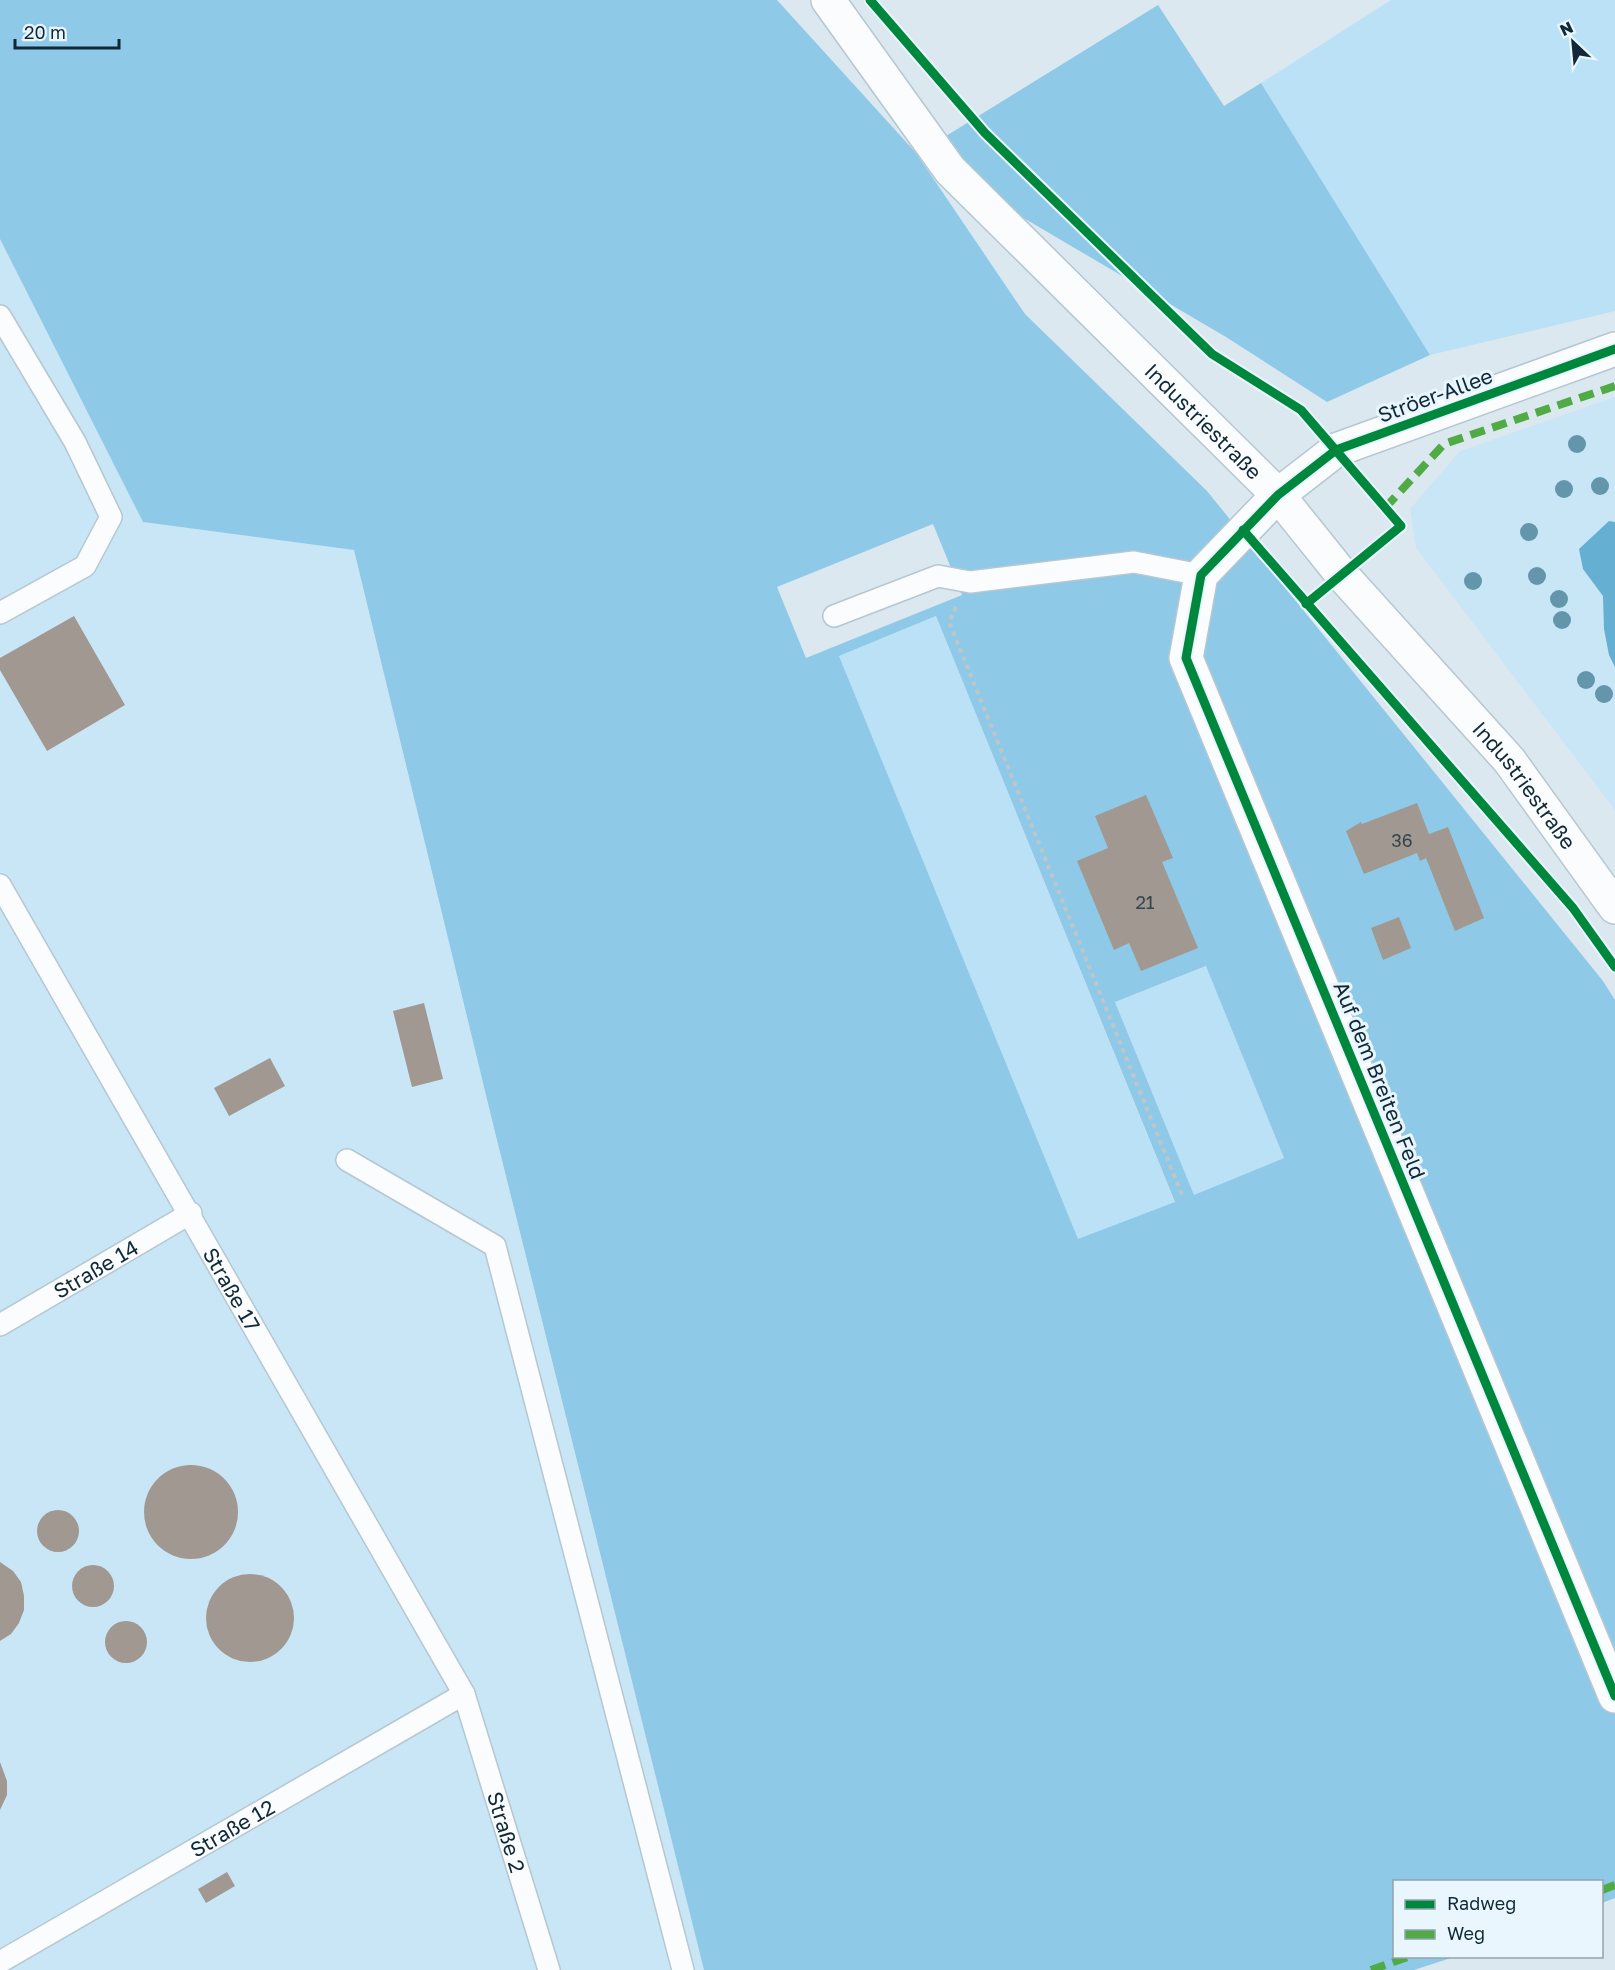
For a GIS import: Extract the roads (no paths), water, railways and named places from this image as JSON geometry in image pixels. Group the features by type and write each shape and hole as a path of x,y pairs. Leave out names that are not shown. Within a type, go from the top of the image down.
{"street":[{"name":"Industriestraße","path":"828,0 950,170 1278,495 1343,576 1509,760 1615,907"},
{"name":"Ströer-Allee","path":"1278,495 1336,450 1615,349"},
{"path":"1201,575 1278,495"},
{"name":"Auf dem Breiten Feld","path":"1201,575 1186,658 1615,1696"}],"lane":[{"path":"0,316 75,442 111,517 85,566 0,613"},
{"path":"834,616 938,576 970,582 1134,562 1201,575"},
{"name":"Straße 17","path":"0,885 191,1213 464,1694"},
{"path":"347,1160 495,1246 683,1970"},
{"name":"Straße 14","path":"0,1325 191,1213"},
{"name":"Straße 12","path":"0,1962 464,1694"},
{"name":"Straße 2","path":"464,1694 549,1970"}]}
